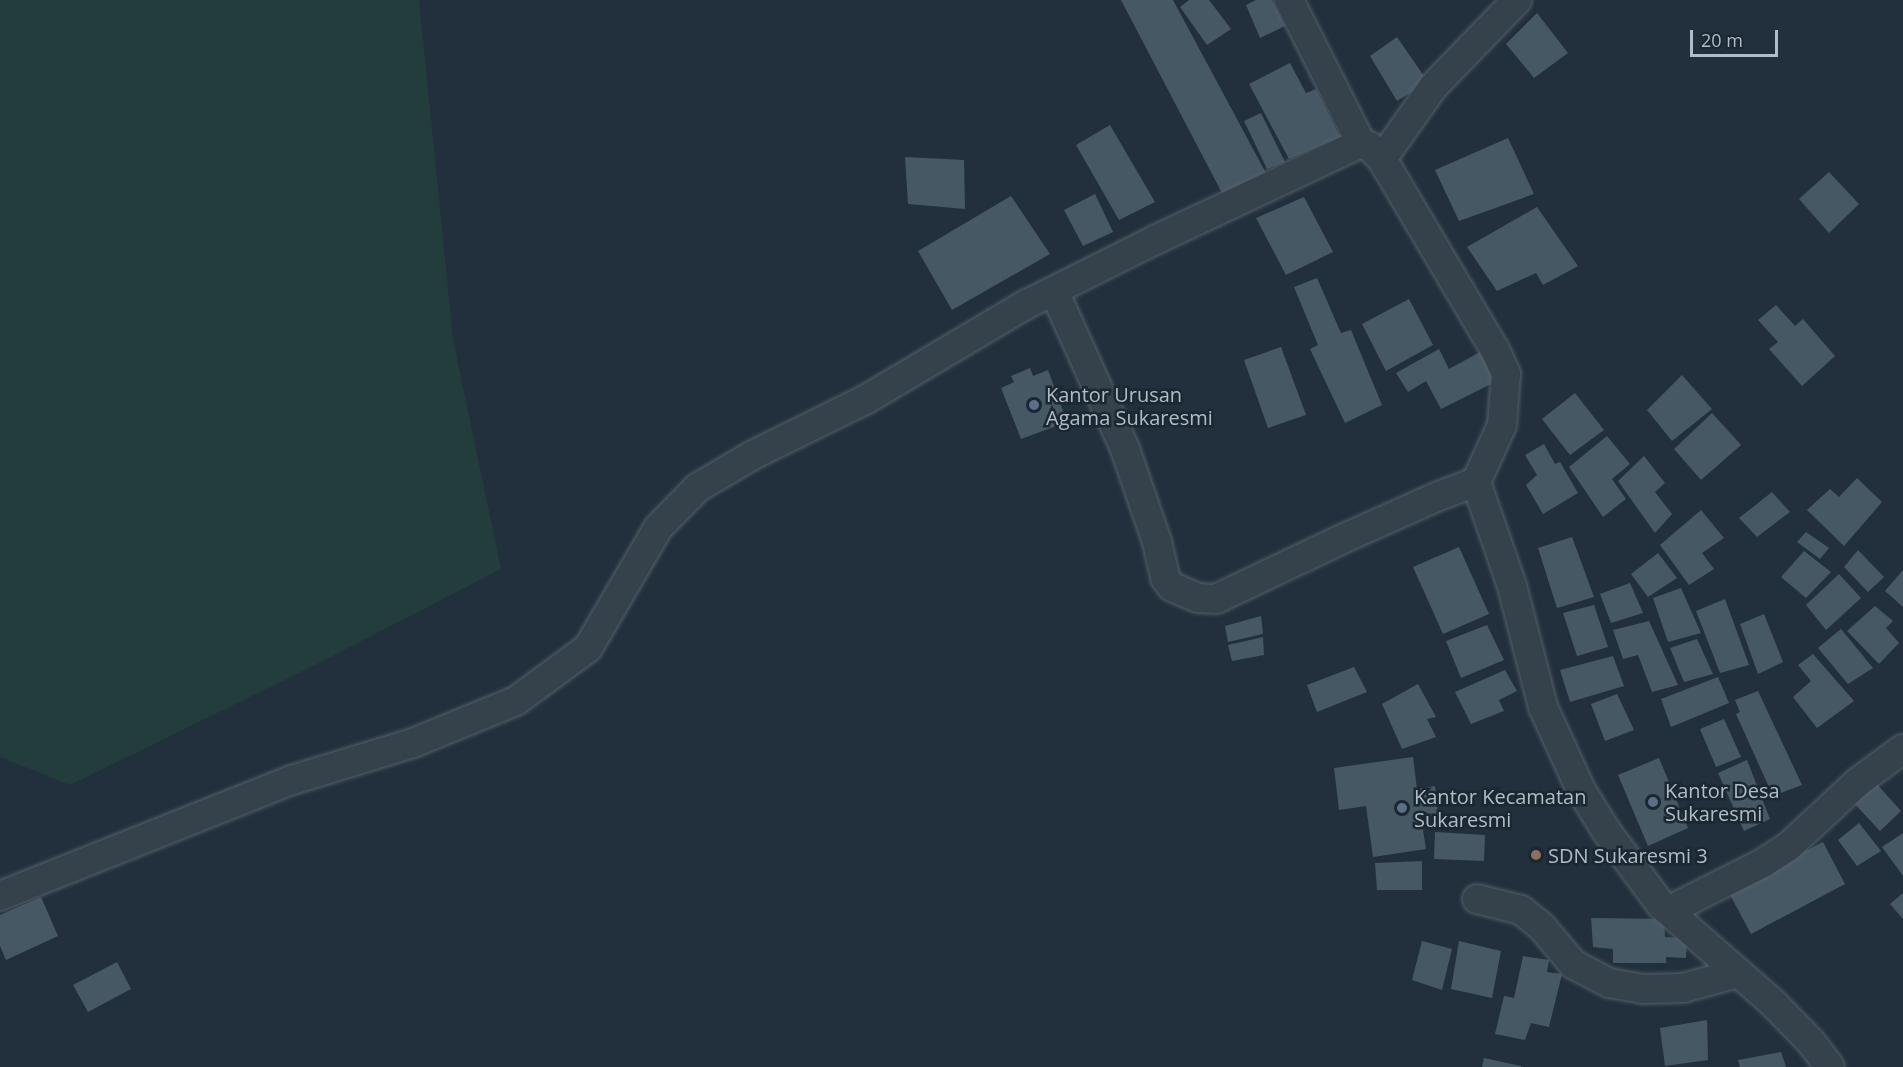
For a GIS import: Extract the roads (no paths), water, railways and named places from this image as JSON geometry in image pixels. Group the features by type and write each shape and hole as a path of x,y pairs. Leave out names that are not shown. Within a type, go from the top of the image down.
{"street":[{"path":"1054,291 1125,450 1157,542 1165,578 1172,587 1198,598 1216,599 1349,535 1476,482 1502,425 1506,374 1490,340 1371,151 1289,0"},
{"path":"0,896 292,780 413,743 516,701 588,648 657,528 697,488 753,455 865,400 1026,304 1155,240 1371,151 1517,0"},
{"path":"1476,482 1512,586 1544,707 1582,792 1607,832 1668,911 1797,1027 1830,1067"},
{"path":"1668,911 1764,863 1788,847 1858,782 1903,749"},
{"path":"1477,898 1521,910 1542,927 1573,964 1610,983 1643,988 1683,988 1738,973"}],"place":[{"name":"Kantor Urusan Agama Sukaresmi","path":"1034,405"},
{"name":"Kantor Desa Sukaresmi","path":"1653,802"},
{"name":"Kantor Kecamatan Sukaresmi","path":"1402,808"},
{"name":"SDN Sukaresmi 3","path":"1536,855"}]}
